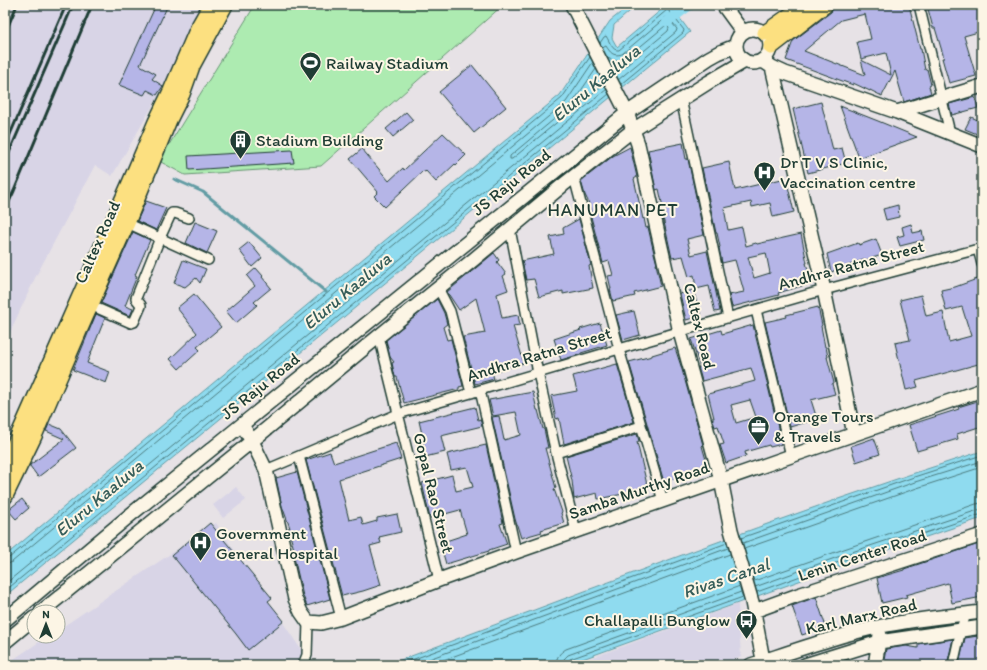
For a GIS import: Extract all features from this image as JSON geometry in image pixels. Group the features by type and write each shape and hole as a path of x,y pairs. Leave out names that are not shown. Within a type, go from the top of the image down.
{"main road":[{"name":"Caltex Road","path":"5,466 198,28 211,5"},
{"name":"Caltex Road","path":"5,496 34,436 127,223 167,125 182,94 192,66 225,5"},
{"path":"766,33 805,5"},
{"path":"771,47 826,5"}],"street":[{"name":"Caltex Road","path":"572,5 627,113 638,144 680,332 721,480 731,530 753,606 760,664"},
{"path":"723,5 742,31"},
{"path":"918,5 950,133"},
{"path":"854,434 824,290 767,64 771,47 770,39 766,33 758,29 750,28 742,31 737,38 735,46 738,55 745,62 767,64 785,73 897,112 982,146"},
{"name":"JS Raju Road","path":"5,620 129,516 627,113 709,58 735,46"},
{"name":"JS Raju Road","path":"51,604 252,441 574,176 633,130 709,82 745,62"},
{"path":"897,112 982,86"},
{"path":"681,99 728,318"},
{"path":"574,176 619,349 663,500"},
{"path":"90,305 131,323 134,322 141,306 136,298 171,214 189,218"},
{"path":"127,223 208,260"},
{"path":"510,229 538,373 556,453 576,531"},
{"path":"980,248 982,264"},
{"name":"Andhra Ratna Street","path":"266,470 398,414 824,290 980,248"},
{"path":"438,288 450,311 476,392 516,552"},
{"path":"756,310 791,456"},
{"name":"Gopal Rao Street","path":"379,336 439,580"},
{"name":"Samba Murthy Road","path":"308,622 322,623 341,618 516,552 982,390"},
{"path":"242,425 252,441 266,470 295,599 300,612 308,622 307,655 303,665"},
{"path":"556,453 641,426"},
{"path":"299,456 341,618"},
{"name":"Lenin Center Road","path":"753,606 798,595 982,535"},
{"name":"Karl Marx Road","path":"760,664 850,634 881,626 982,612"},
{"path":"953,665 966,614"},
{"path":"5,642 26,625"},
{"path":"875,665 881,626"},
{"name":"Karl Marx Road","path":"805,665 879,642 982,627"}],"shaded area":[{"path":"5,5 202,5 174,69 112,176 95,165 35,278 5,343"},
{"path":"236,487 246,500 223,518 213,505"},
{"name":"Government General Hospital","path":"216,523 308,660 294,665 5,665 36,644 66,644 66,625"},
{"path":"738,604 741,657 721,665 572,665"}],"green space":[{"name":"Railway Stadium","path":"255,5 503,5 321,166 185,175 159,161"}],"water":[{"path":"630,5 637,5 614,25 612,38 617,47 667,5 670,5 690,32 5,596 5,556 560,95 610,21"},
{"name":"Rivas Canal","path":"982,451 982,518 849,563 566,665 387,665 832,501"}],"building":[{"path":"156,5 168,5 140,65 156,74 152,79 163,86 157,95 147,90 144,95 119,85"},
{"path":"834,5 909,5 925,70 927,69 931,85 929,86 931,93 904,102 895,71 882,96 853,83 853,85 786,60 793,41 833,9","holes":["865,14 871,39 857,42 861,59 886,53 891,75 861,60 865,75 804,51 841,20"]},
{"path":"928,5 982,5 982,31 964,36 976,76 949,83 942,58 944,58 935,28 933,28"},
{"path":"472,65 506,107 474,133 439,92"},
{"path":"975,97 978,108 952,115 949,104"},
{"path":"821,102 833,150 842,148 846,163 808,173 793,109"},
{"path":"840,106 878,121 917,137 859,158"},
{"path":"406,112 413,120 393,137 386,129"},
{"path":"971,117 982,122 982,136 965,129"},
{"path":"443,133 466,155 436,182 426,171 423,171 385,207 374,196 378,192 350,159 362,149 389,181 403,168 404,170"},
{"path":"683,143 686,159 688,159 704,235 687,239 691,255 707,251 720,311 715,312 709,286 696,289 694,275 689,277 683,256 672,258 662,213 664,212 659,189 656,190 648,150"},
{"path":"630,147 637,177 634,179 643,219 644,218 646,228 648,227 661,286 634,293 635,296 613,301 608,276 613,275 609,261 603,263 590,213 591,212 581,181 613,156"},
{"name":"Stadium Building","path":"292,150 294,163 189,170 188,156"},
{"path":"729,162 735,190 786,178 794,212 773,217 770,203 752,207 751,202 724,208 728,230 742,227 746,246 801,234 806,263 812,283 778,293 779,295 732,307 729,295 744,292 735,260 722,263 720,247 702,168","holes":["766,253 770,273 754,278 748,257"]},
{"path":"146,201 166,208 156,230 137,221"},
{"path":"898,205 899,217 886,220 883,209"},
{"path":"579,219 591,265 589,266 593,288 563,294 563,291 539,297 534,279 526,280 522,261 554,254 550,237 564,234 563,228"},
{"path":"195,222 217,231 207,253 186,243"},
{"path":"911,224 913,233 922,231 924,240 900,246 897,237 904,235 902,227"},
{"path":"133,232 150,240 135,275 137,276 125,306 133,309 130,316 101,303"},
{"path":"876,239 882,255 866,259 831,272 827,254 858,243 859,245"},
{"path":"249,242 262,258 252,267 239,250"},
{"path":"494,253 499,260 497,262 506,274 503,276 508,290 497,294 502,318 518,315 520,325 513,326 524,363 492,372 494,379 475,384 463,337 485,333 476,298 459,310 447,292"},
{"path":"183,260 206,269 200,283 196,278 185,287 174,283"},
{"path":"256,268 271,288 254,302 257,305 236,323 226,311 255,286 247,276"},
{"path":"977,279 982,295 982,363 916,381 918,387 906,390 895,343 910,340 900,300 921,295 926,316 943,312 949,342 971,336 962,307 946,311 941,290 955,287"},
{"path":"693,290 701,316 686,320 680,294"},
{"path":"194,294 221,327 197,347 200,350 179,369 170,359 197,333 177,308"},
{"path":"437,299 444,313 447,324 443,327 447,340 451,339 463,386 459,387 459,389 404,403 397,377 395,377 392,363 394,362 390,357 386,340"},
{"path":"818,307 835,394 811,400 817,419 790,427 765,322"},
{"path":"634,311 640,335 623,340 616,315"},
{"path":"96,314 105,318 87,363 110,372 106,383 73,370"},
{"path":"600,323 607,345 561,360 554,339"},
{"path":"753,325 782,444 770,447 769,445 745,452 746,456 726,463 720,445 724,444 718,426 715,427 712,418 714,418 708,394 755,381 751,368 702,381 698,367 700,367 691,339 721,330 722,334","holes":["750,400 756,417 736,423 731,405"]},
{"path":"675,348 709,470 664,482 629,362"},
{"path":"617,364 634,422 564,444 559,418 556,419 551,396 577,391 573,376"},
{"path":"533,392 537,410 544,429 548,448 545,448 556,488 554,489 564,523 541,530 542,532 521,538 515,519 492,417 499,416 504,440 521,435 516,412 493,416 489,400"},
{"path":"981,400 982,426 957,434 958,439 917,451 909,425 959,409 958,407"},
{"path":"475,407 478,420 480,419 482,426 441,436 445,452 425,457 422,444 424,443 419,421"},
{"path":"49,424 61,429 76,448 38,477 30,465 64,439 46,431"},
{"path":"637,434 639,441 637,442 648,489 598,499 597,493 574,499 572,481 566,456"},
{"path":"874,438 880,454 856,462 851,446"},
{"path":"396,443 401,459 339,479 349,520 361,517 363,525 377,521 377,518 397,514 401,532 379,537 381,543 370,546 381,585 342,596 306,460 330,452 334,463"},
{"path":"486,445 503,523 500,524 507,544 446,564 440,543 467,534 460,510 430,518 422,483 452,475 456,491 473,487 467,467 451,470 447,454"},
{"path":"297,472 330,599 307,606 303,596 293,553 295,553 288,528 290,528 282,506 276,478"},
{"path":"22,499 29,508 16,519 8,510"},
{"path":"210,523 272,598 268,601 284,621 248,650 172,555"},
{"path":"982,543 982,597 952,603 948,583 906,595 907,597 882,603 877,578"},
{"path":"816,597 826,627 802,635 792,606"},
{"path":"978,636 982,637 982,665 959,665 965,638"},
{"path":"953,639 947,665 898,665 899,663 884,660 886,649 906,646 918,648 918,644"}],"waterway":[{"name":"Eluru Kaaluva","path":"667,22 690,5"},
{"path":"174,179 203,192 326,292"}],"railway":[{"path":"5,33 17,5"},
{"path":"5,146 66,5"},
{"path":"5,162 73,5"},
{"path":"5,210 92,5"}],"place":[{"name":"Railway Stadium","path":"310,82"},
{"name":"Stadium Building","path":"241,160"},
{"name":"Dr T V S Clinic, Vaccination centre","path":"765,192"},
{"name":"Orange Tours & Travels","path":"759,446"},
{"name":"Government General Hospital","path":"200,562"},
{"name":"Challapalli Bunglow","path":"746,640"}],"district":[{"name":"HANUMAN PET","path":"613,210"}]}
